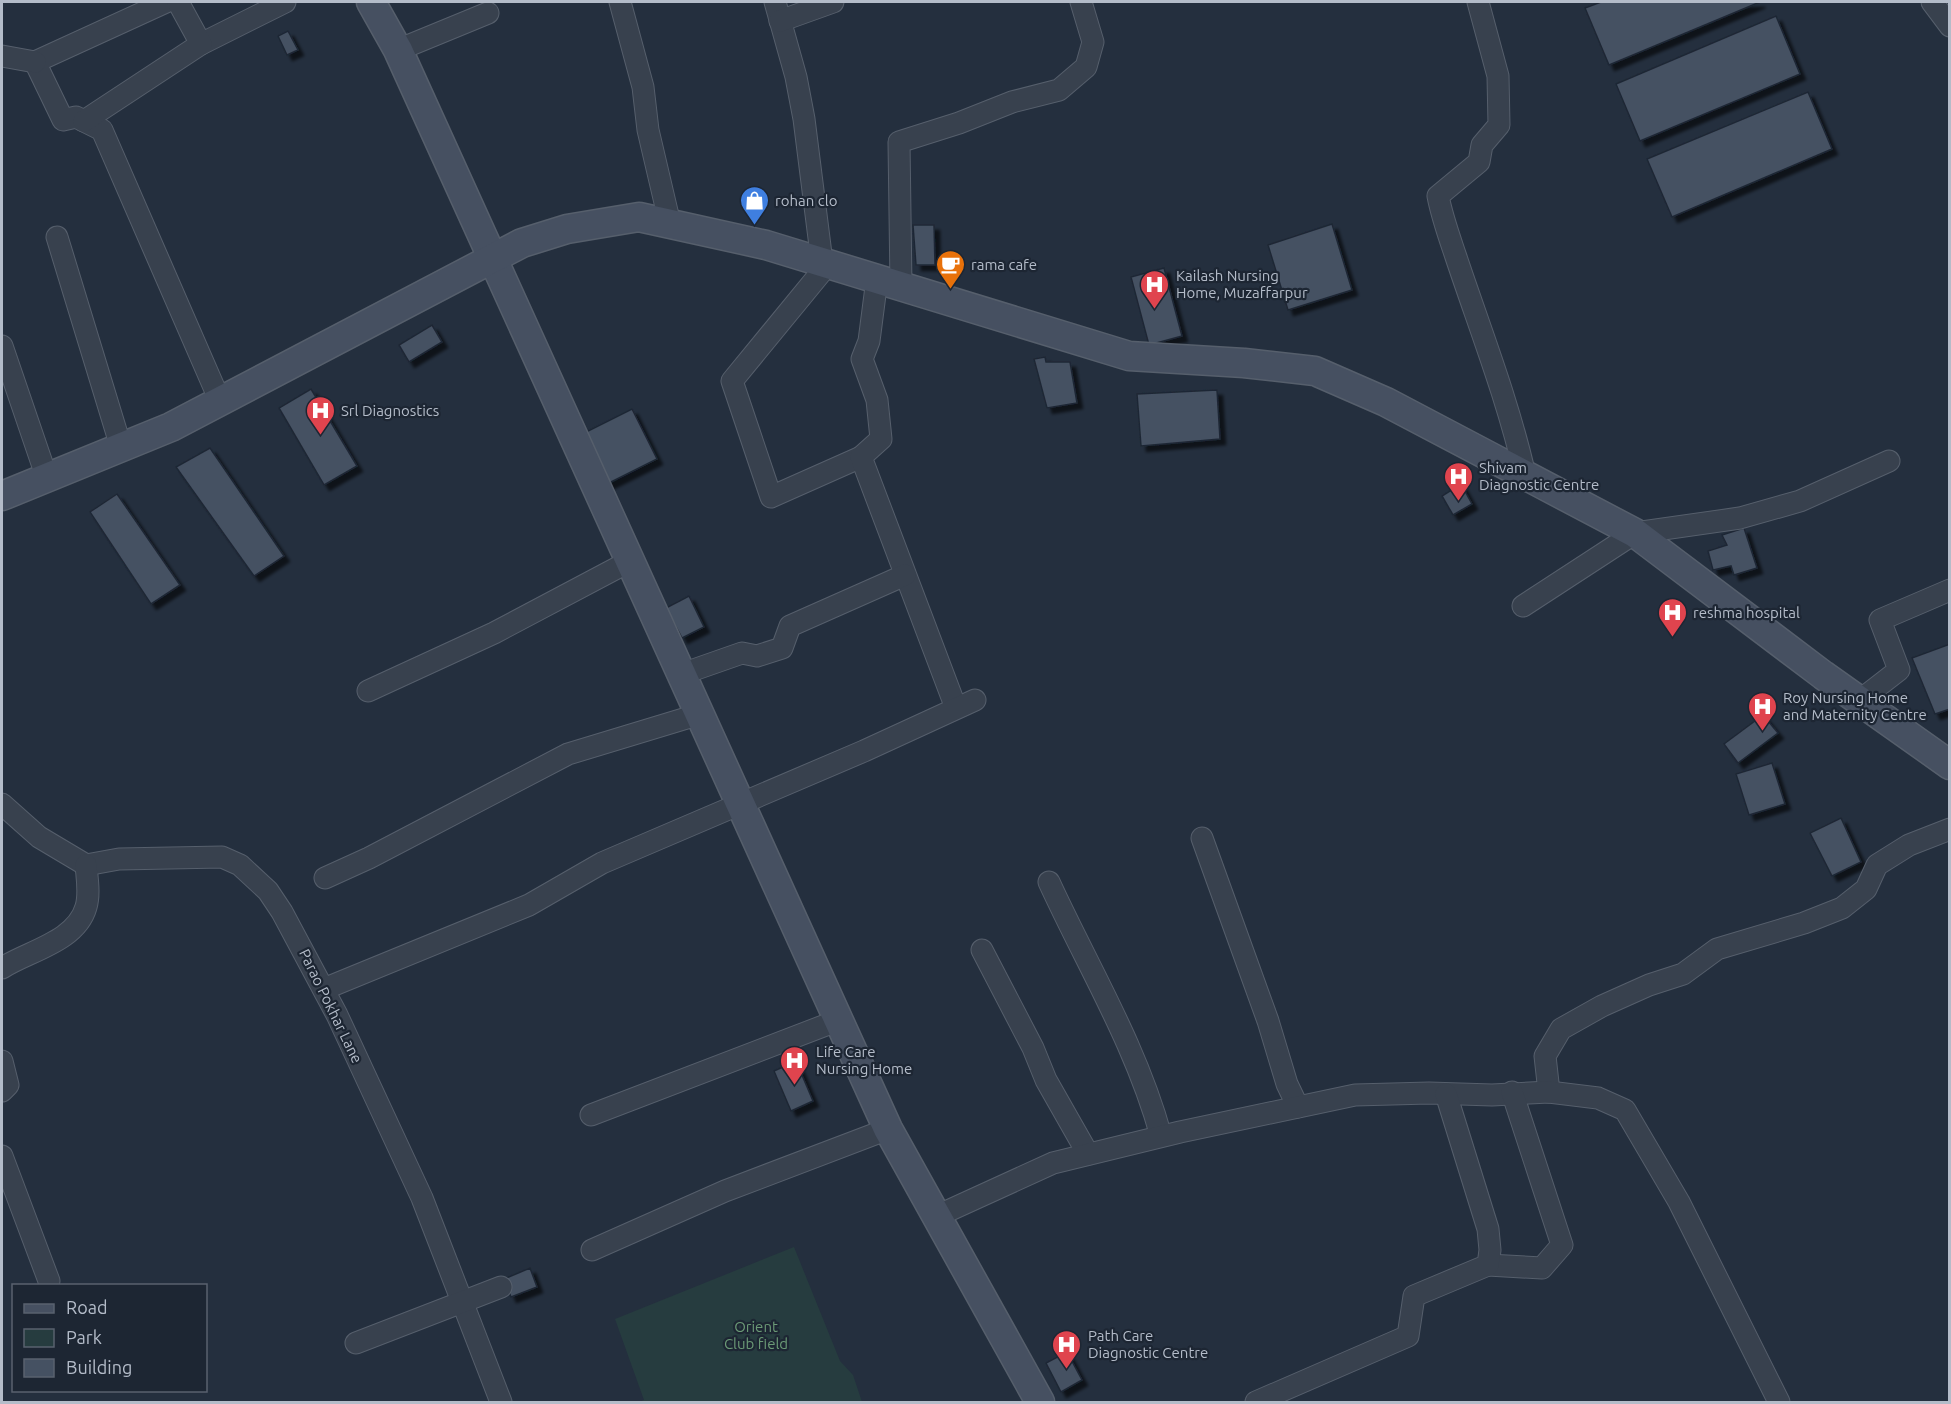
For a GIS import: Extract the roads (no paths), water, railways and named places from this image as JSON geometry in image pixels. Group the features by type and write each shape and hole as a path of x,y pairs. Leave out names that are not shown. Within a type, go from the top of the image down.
{"main road":[{"path":"371,2 398,50 888,1129 1040,1402"},
{"path":"2,496 171,427 522,243 567,229 639,217 766,245 1129,356 1244,363 1315,371 1386,402 1635,533 1859,701 1950,765"}],"street":[{"path":"2,57 35,62 166,2"},
{"path":"178,2 201,44"},
{"path":"84,121 201,44 285,2"},
{"path":"620,2 643,87 648,130 670,224"},
{"path":"834,2 778,11 796,77 825,263 732,381 771,496 861,457 881,439 877,400 862,359 889,283 899,142 959,123 1012,102 1059,90 1086,67 1093,42 1081,2"},
{"path":"1478,2 1498,76 1499,126 1482,145 1479,162 1438,196 1441,216 1513,425 1525,475"},
{"path":"1932,2 1950,26"},
{"path":"398,50 488,13"},
{"path":"35,62 63,120 76,117 102,130 220,401"},
{"path":"57,237 121,447"},
{"path":"2,346 47,478"},
{"path":"324,989 529,904 602,863 965,704 905,575 861,457"},
{"path":"1523,606 1635,533 1740,518 1800,501 1889,461"},
{"path":"368,691 494,633 630,561"},
{"path":"682,674 742,653 757,656 782,648 790,626 905,575"},
{"path":"1859,701 1899,670 1880,620 1950,590"},
{"path":"325,878 369,858 568,754 700,714"},
{"path":"2,804 39,837 86,865 86,908 76,924 59,939 2,968"},
{"path":"1549,1092 1545,1056 1561,1029 1602,1006 1649,985 1683,974 1717,949 1804,923 1842,908 1866,889 1877,865 1909,845 1950,829"},
{"path":"1202,838 1268,1021 1287,1084 1298,1107"},
{"name":"Parao Pokhar Lane","path":"86,865 119,859 222,857 240,865 268,891 324,989 422,1198 501,1402"},
{"path":"1049,882 1144,1079 1161,1136"},
{"path":"982,950 1033,1048 1046,1080 1088,1154"},
{"path":"591,1115 839,1020"},
{"path":"2,1061 8,1085 2,1090"},
{"path":"1256,1402 1408,1336 1414,1296 1488,1265 1542,1268 1562,1245 1512,1092"},
{"path":"937,1216 1053,1162 1161,1136 1355,1095 1492,1095 1512,1092 1549,1092 1598,1098 1625,1110 1679,1202 1779,1402"},
{"path":"1446,1094 1488,1229 1490,1250 1488,1265"},
{"path":"592,1250 725,1191 888,1129"},
{"path":"2,1156 9,1197 49,1281"},
{"path":"356,1343 464,1304 501,1287"}],"place":[{"name":"rohan clo","path":"754,226"},
{"name":"rama cafe","path":"950,290"},
{"name":"Kailash Nursing Home, Muzaffarpur","path":"1155,310"},
{"name":"Srl Diagnostics","path":"320,436"},
{"name":"Shivam Diagnostic Centre","path":"1458,502"},
{"name":"reshma hospital","path":"1672,638"},
{"name":"Roy Nursing Home and Maternity Centre","path":"1762,732"},
{"name":"Life Care Nursing Home","path":"795,1086"},
{"name":"Path Care Diagnostic Centre","path":"1067,1370"}],"park label":[{"name":"Orient Club field","path":"756,1334"}]}
